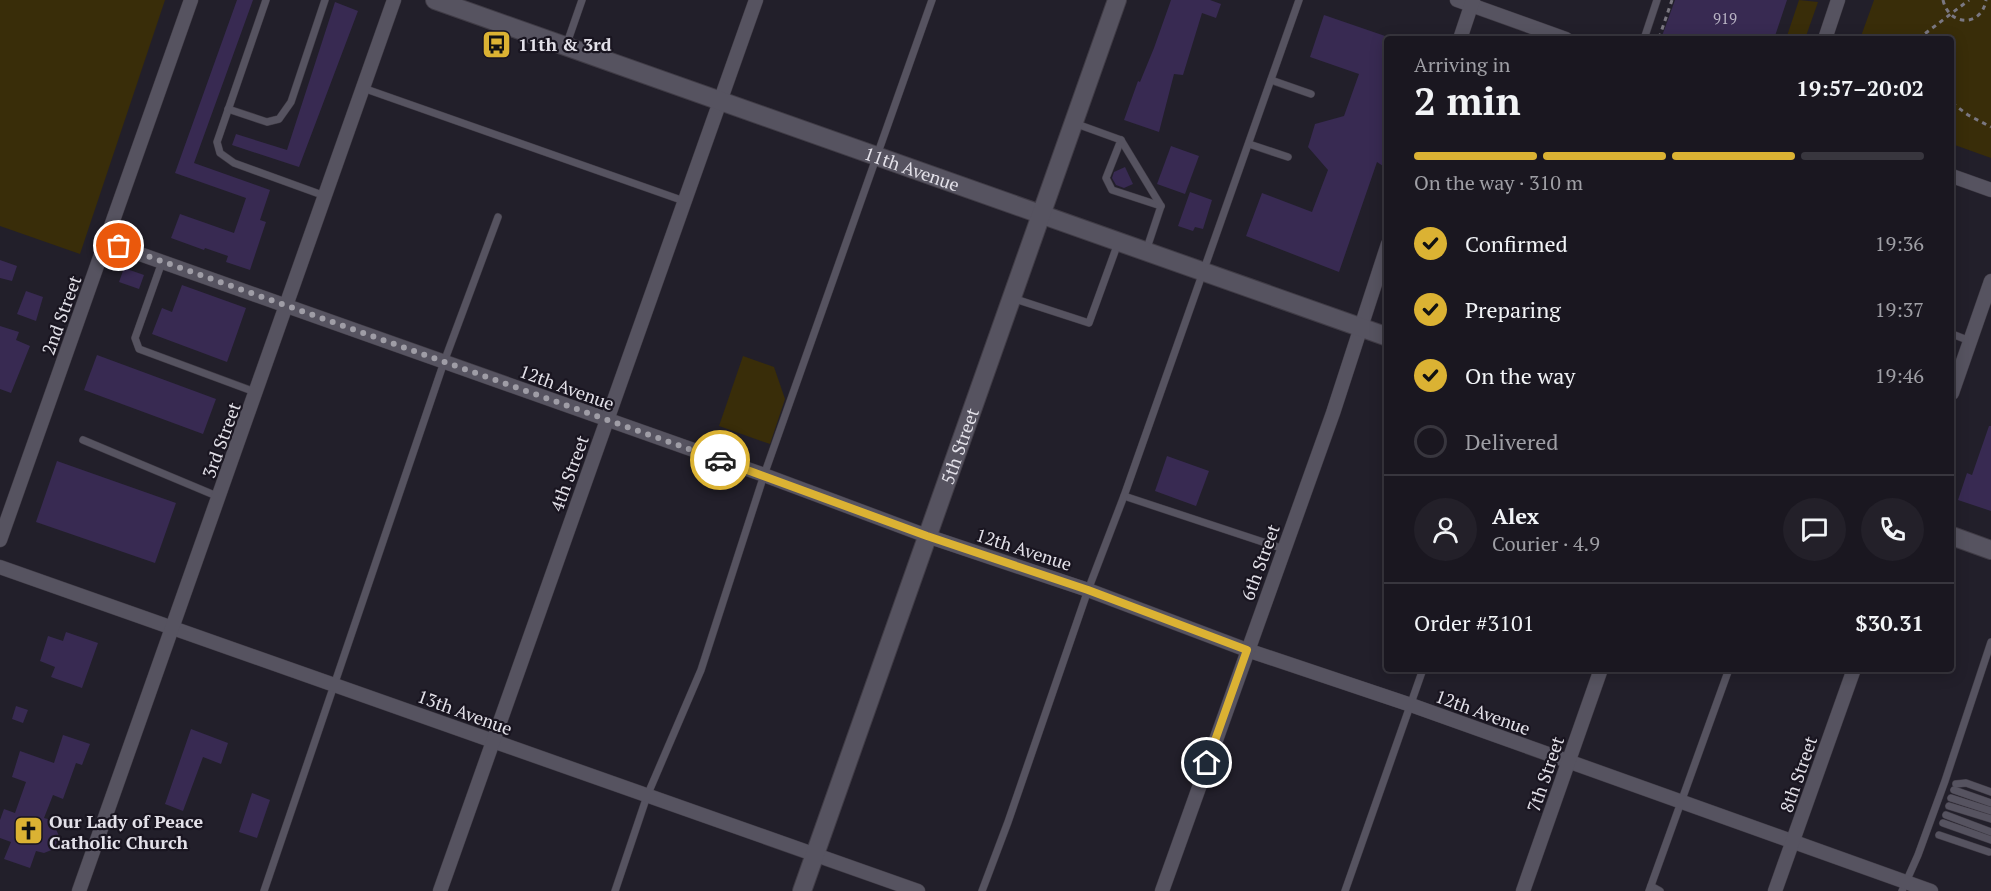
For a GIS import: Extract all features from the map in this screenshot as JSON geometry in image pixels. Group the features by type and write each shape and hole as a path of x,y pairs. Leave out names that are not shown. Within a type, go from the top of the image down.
{"main road":[{"name":"11th Avenue","path":"435,0 1384,336"},
{"name":"5th Street","path":"802,891 1118,0"},
{"path":"1954,537 1991,550"}],"street":[{"name":"2nd Street","path":"0,540 191,0"},
{"name":"3rd Street","path":"79,891 394,0"},
{"name":"4th Street","path":"440,891 756,0"},
{"path":"1457,0 1472,3 1558,36"},
{"path":"1826,36 1838,0"},
{"path":"1461,36 1472,3"},
{"path":"1954,177 1991,190"},
{"name":"12th Avenue","path":"106,242 927,536 1088,590 1247,650 1411,705 1793,841 1904,886 1931,891"},
{"name":"6th Street","path":"1162,891 1333,413 1384,256"},
{"path":"1954,387 1991,281"},
{"name":"13th Avenue","path":"0,567 918,891"},
{"name":"7th Street","path":"1523,891 1600,672"},
{"name":"8th Street","path":"1775,891 1853,672"}],"lane":[{"path":"266,0 217,142 220,153 234,163 325,196"},
{"path":"228,109 267,122 279,119 291,102 325,0"},
{"path":"566,46 582,0"},
{"path":"615,891 646,796 701,670 764,476 932,0"},
{"path":"982,891 1299,0"},
{"path":"1645,36 1657,0"},
{"path":"1271,80 1311,94"},
{"path":"363,88 684,201"},
{"path":"1074,123 1121,140 1161,206 1146,251"},
{"path":"1121,140 1106,178 1112,190 1161,206"},
{"path":"1249,144 1287,157"},
{"path":"264,891 444,362 498,217"},
{"path":"1012,298 1089,323 1119,241"},
{"path":"162,262 135,338 136,345 139,349 257,392"},
{"path":"1954,335 1970,341"},
{"path":"83,440 219,497"},
{"path":"1124,496 1284,549"},
{"path":"1904,886 1945,781 1991,642"},
{"path":"1345,891 1422,672"},
{"path":"1660,891 1650,889 1728,672"},
{"path":"1952,794 1966,783 1991,792"},
{"path":"1952,794 1991,803"},
{"path":"1952,794 1991,812"},
{"path":"1952,794 1991,819"},
{"path":"1946,815 1991,831"},
{"path":"1943,823 1991,840"},
{"path":"1939,835 1989,852"}],"path":[{"path":"1660,36 1672,0"},
{"path":"1943,0 1950,15 1961,20 1975,18 1985,8 1986,0"},
{"path":"1922,36 1969,0"},
{"path":"1954,104 1975,120 1991,127"}],"shaded area":[{"path":"0,0 165,0 80,254 0,226"},
{"path":"1799,0 1818,2 1806,36 1787,36"},
{"path":"1874,0 1991,0 1991,158 1954,145 1954,36 1861,36"},
{"path":"743,356 774,367 785,399 770,444 719,426"}],"building":[{"path":"237,0 253,0 194,163 270,190 260,220 266,222 250,270 226,262 228,256 171,238 180,214 234,233 246,198 175,173"},
{"path":"1171,0 1210,0 1221,4 1216,18 1202,13 1183,75 1174,74 1159,132 1124,120"},
{"path":"1675,0 1787,0 1775,36 1662,36"},
{"path":"335,2 358,11 299,167 232,145 236,134 287,150"},
{"path":"1324,15 1385,36 1384,141 1382,147 1384,148 1384,163 1383,166 1377,162 1339,272 1246,236 1262,193 1312,212 1328,170 1308,147 1315,124 1344,116 1359,74 1310,57"},
{"path":"1171,146 1199,156 1185,194 1157,184"},
{"path":"1125,167 1133,184 1124,188 1116,185 1112,178 1114,172"},
{"path":"1190,192 1212,200 1203,229 1195,227 1193,231 1178,226"},
{"path":"0,260 17,266 12,281 0,278"},
{"path":"124,268 144,275 139,289 119,282"},
{"path":"182,285 246,308 227,362 152,334 162,308 172,312"},
{"path":"26,291 43,297 36,321 17,314"},
{"path":"0,326 19,332 16,340 30,346 11,393 0,389"},
{"path":"97,355 216,399 203,434 84,390"},
{"path":"1989,426 1991,426 1991,511 1958,500 1967,473 1972,475"},
{"path":"1167,456 1209,471 1196,506 1155,491"},
{"path":"57,461 176,503 155,563 36,522"},
{"path":"66,632 98,643 82,688 51,677 55,667 40,661 48,636 63,641"},
{"path":"16,706 28,710 23,723 12,719"},
{"path":"191,729 228,743 221,764 203,757 183,811 165,804"},
{"path":"63,735 90,744 82,765 76,763 63,799 53,795 44,818 55,821 54,825 59,836 54,849 44,853 36,851 30,868 4,859 11,842 0,838 0,820 4,809 15,813 26,782 12,777 20,751 54,763"},
{"path":"252,793 270,800 257,838 239,832"}],"way so far":[{"path":"119,246 720,460"}],"place":[{"name":"11th & 3rd","path":"497,44"},
{"name":"Our Lady of Peace Catholic Church","path":"28,831"}],"route":[{"path":"720,460 927,536 1088,590 1247,650 1207,763"}]}
